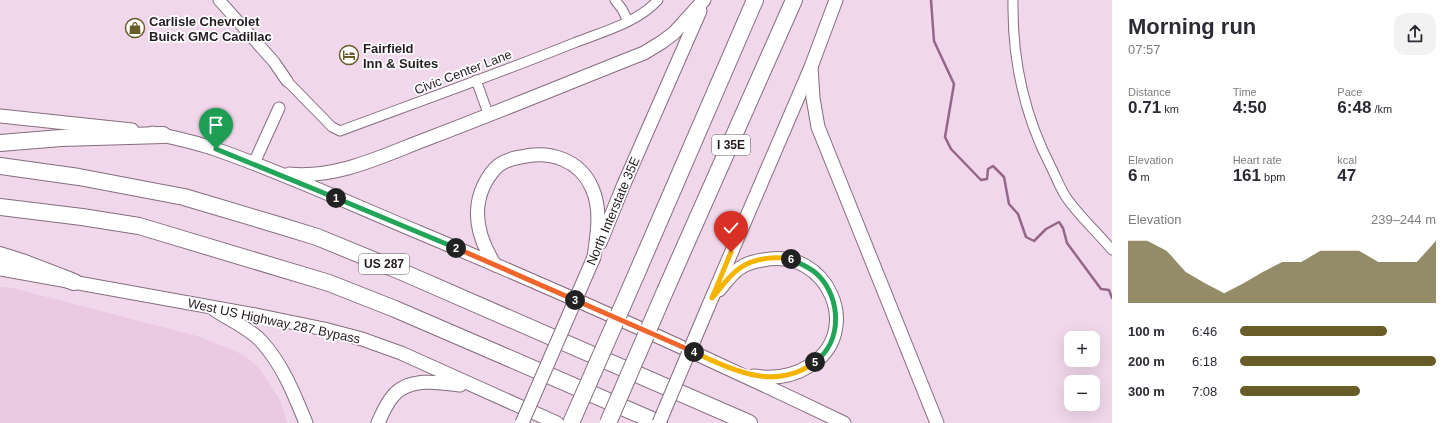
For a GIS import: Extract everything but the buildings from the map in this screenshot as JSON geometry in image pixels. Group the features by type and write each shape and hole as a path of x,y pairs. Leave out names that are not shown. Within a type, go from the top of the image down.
{"highway":[{"name":"I 35E","path":"571,423 755,0"},
{"name":"I 35E","path":"608,423 794,0"},
{"path":"0,143 61,138 163,135"},
{"name":"US 287","path":"0,166 80,177 184,197 310,235 400,271 749,423"},
{"name":"US 287","path":"0,207 139,226 329,283 395,309 659,423"},
{"path":"0,255 74,282"}],"main road":[{"path":"278,173 296,175 316,174 333,172 352,167 489,116 644,53 674,33 704,0"},
{"name":"North Interstate 35E","path":"522,423 704,0"},
{"path":"659,423 811,67 836,0"},
{"path":"811,67 813,98 818,128 936,423"},
{"path":"0,116 148,132 193,142 216,149 278,173 495,265 735,370 844,423"},
{"path":"495,265 485,247 478,224 478,207 481,191 488,177 499,165 515,158 538,154 555,156 571,164 583,174 592,188 595,196 598,221 594,257"},
{"path":"710,303 740,268 754,262 781,257 810,268 825,283 833,300 836,314 834,335 827,350 813,364 787,376 772,378 735,370"},
{"name":"West US Highway 287 Bypass","path":"0,269 208,306 324,329 362,339 401,353 557,423"},
{"path":"208,306 248,330 261,341 283,371 306,423"},
{"path":"378,423 386,406 393,396 398,391 409,386 429,382 441,382 478,388"}],"street":[{"path":"219,0 274,62 287,81"},
{"path":"615,0 622,9 628,21"},
{"name":"Civic Center Lane","path":"287,81 332,127 340,131 547,54 628,21 642,13 658,0"},
{"path":"1013,0 1012,24 1017,67 1028,114 1040,145 1066,196 1112,250"},
{"path":"476,80 489,116"},
{"path":"254,164 279,108"}],"shaded area":[{"path":"0,287 12,288 197,336 244,355 260,369 281,402 287,423 0,423"}],"waterway":[{"path":"931,0 934,41 954,84 945,137 951,149 981,180 987,179 988,169 993,166 1004,177 1009,204 1018,214 1026,237 1034,241 1046,229 1059,222 1063,228 1067,243 1101,289 1109,290 1112,298"}],"place":[{"name":"Carlisle Chevrolet Buick GMC Cadillac","path":"135,28"},
{"name":"Fairfield Inn & Suites","path":"349,55"}],"route":[{"path":"216,149 278,173 495,265 735,370 772,378 787,376 804,369 823,356 834,335 836,324 834,304 825,283 810,268 802,264 781,257 771,258 746,264 740,268 712,298 731,252"}]}
